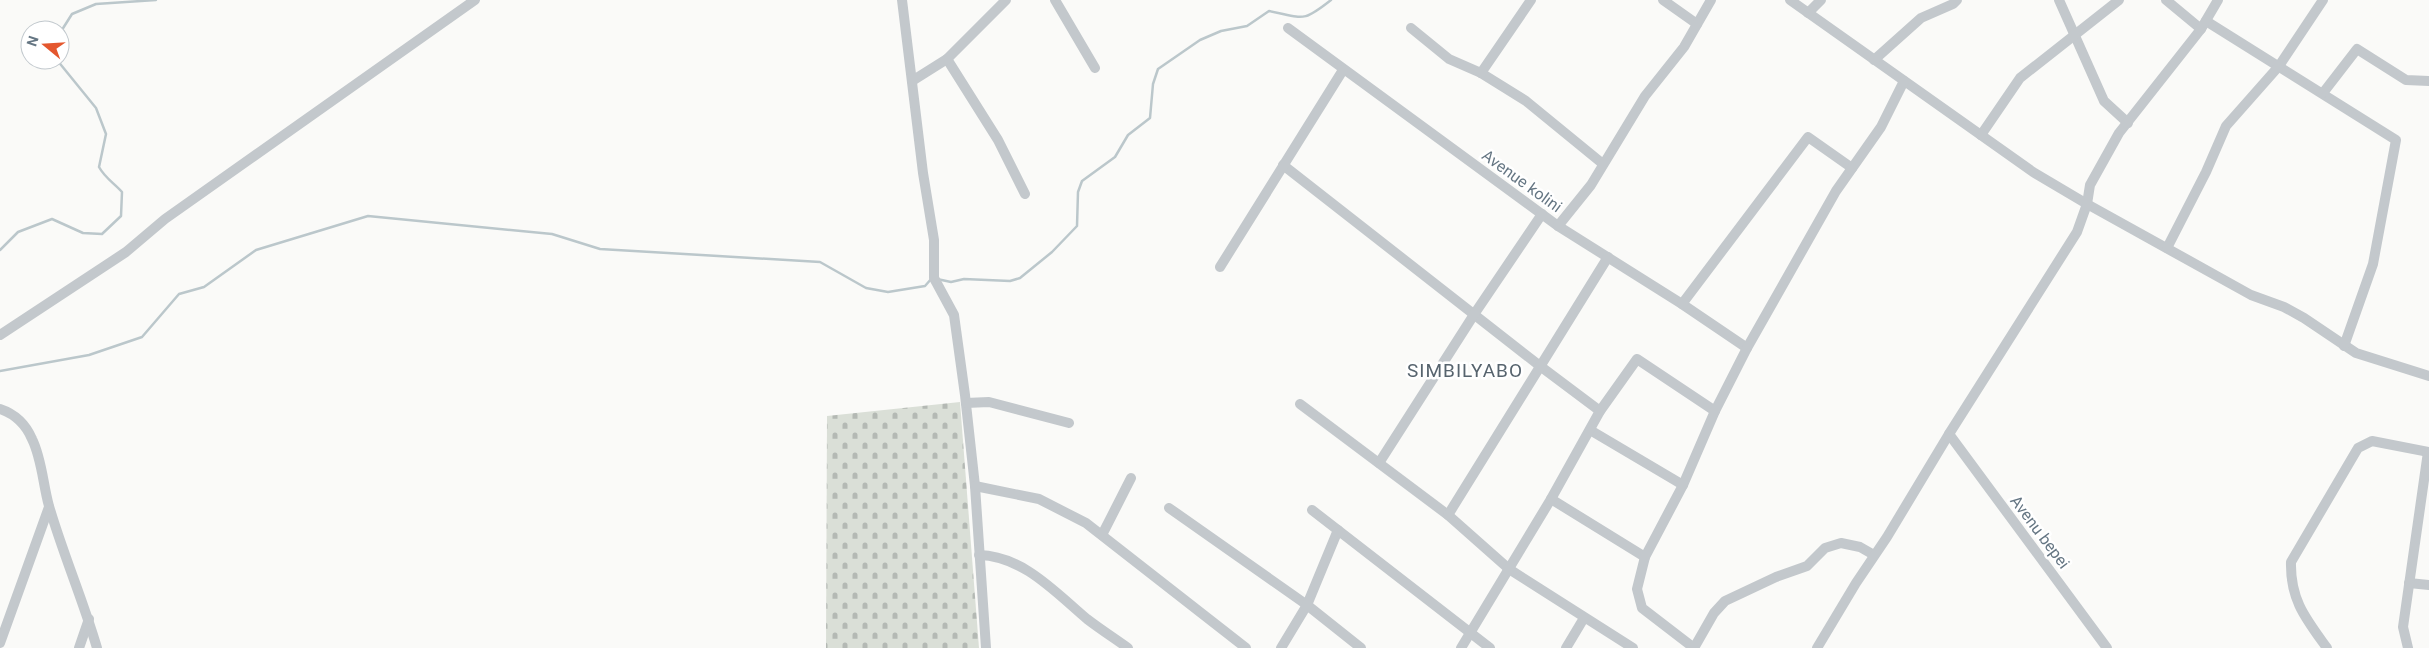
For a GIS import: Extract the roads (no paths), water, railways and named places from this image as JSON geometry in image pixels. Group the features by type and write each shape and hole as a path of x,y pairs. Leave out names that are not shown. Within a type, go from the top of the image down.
{"street":[{"path":"0,335 126,252 165,219 475,0"},
{"path":"902,0 923,173 934,240 934,278 954,315 966,403 987,647"},
{"path":"912,81 947,58 1006,0"},
{"path":"1054,0 1095,68"},
{"path":"1481,73 1531,0"},
{"path":"1663,0 1697,24"},
{"path":"1558,226 1591,185 1645,96 1684,47 1711,0"},
{"path":"1790,0 2033,172 2087,204 2252,295 2284,307 2304,318 2356,353 2429,376"},
{"path":"1808,13 1822,0"},
{"path":"1874,60 1921,18 1953,4 1957,0"},
{"path":"2059,0 2104,100 2128,123"},
{"path":"1981,135 2020,78 2119,0"},
{"path":"2166,0 2203,25 2279,66 2396,140 2373,264 2344,346"},
{"path":"1817,648 1887,537 1948,434 2077,232 2087,204 2090,184 2128,123 2203,25 2218,0"},
{"path":"2166,248 2206,172 2226,126 2279,66 2323,0"},
{"name":"Avenue kolini","path":"1288,28 1558,226 1682,304 1747,348"},
{"path":"1411,28 1449,59 1481,73 1526,101 1603,164"},
{"path":"2323,93 2357,49 2406,80 2429,81"},
{"path":"947,58 998,140 1025,194"},
{"path":"1220,267 1343,70"},
{"path":"1874,555 1860,547 1841,543 1825,548 1807,566 1776,576 1725,601 1714,613 1694,648 1642,608 1637,589 1645,557 1683,485 1715,411 1747,348 1831,199 1881,127 1904,81"},
{"path":"1682,304 1808,137 1852,168"},
{"path":"1283,165 1540,366 1600,410"},
{"path":"1380,463 1474,313 1542,214"},
{"path":"1448,515 1608,257"},
{"path":"1461,648 1468,633 1551,499 1600,410 1637,359 1715,411"},
{"path":"966,403 989,402 1069,423"},
{"path":"1300,404 1448,515 1509,569 1633,648"},
{"path":"0,409 8,412 23,423 33,440 49,507 89,619 97,648"},
{"path":"1590,430 1683,485"},
{"name":"Avenu bepei","path":"1948,434 2107,648"},
{"path":"2327,648 2299,609 2290,580 2291,562 2358,448 2372,441 2429,452 2403,627 2408,648"},
{"path":"1102,535 1131,478"},
{"path":"974,486 1039,499 1086,523 1246,648"},
{"path":"1551,499 1645,557"},
{"path":"0,643 49,507"},
{"path":"1169,508 1307,605 1361,648"},
{"path":"1312,510 1468,633 1490,648"},
{"path":"1281,648 1307,605 1338,530"},
{"path":"979,555 996,555 1033,573 1089,620 1128,648"},
{"path":"2409,583 2429,585"},
{"path":"1566,648 1584,618"},
{"path":"79,648 89,619"}],"waterway":[{"path":"68,20 72,14 96,4 156,0"},
{"path":"937,279 951,282 964,279 1010,281 1020,278 1052,252 1077,226 1078,192 1082,181 1115,157 1128,135 1150,118 1153,84 1158,69 1200,40 1221,31 1247,26 1269,11 1302,17 1314,12 1331,0"},
{"path":"0,250 18,232 52,219 83,233 102,234 121,216 122,192 99,167 106,134 96,108 65,70"},
{"path":"0,371 89,355 142,337 179,294 204,287 256,250 368,216 552,234 600,249 820,262 866,288 888,292 925,286 932,278"}],"district":[{"name":"SIMBILYABO","path":"1465,370"}]}
